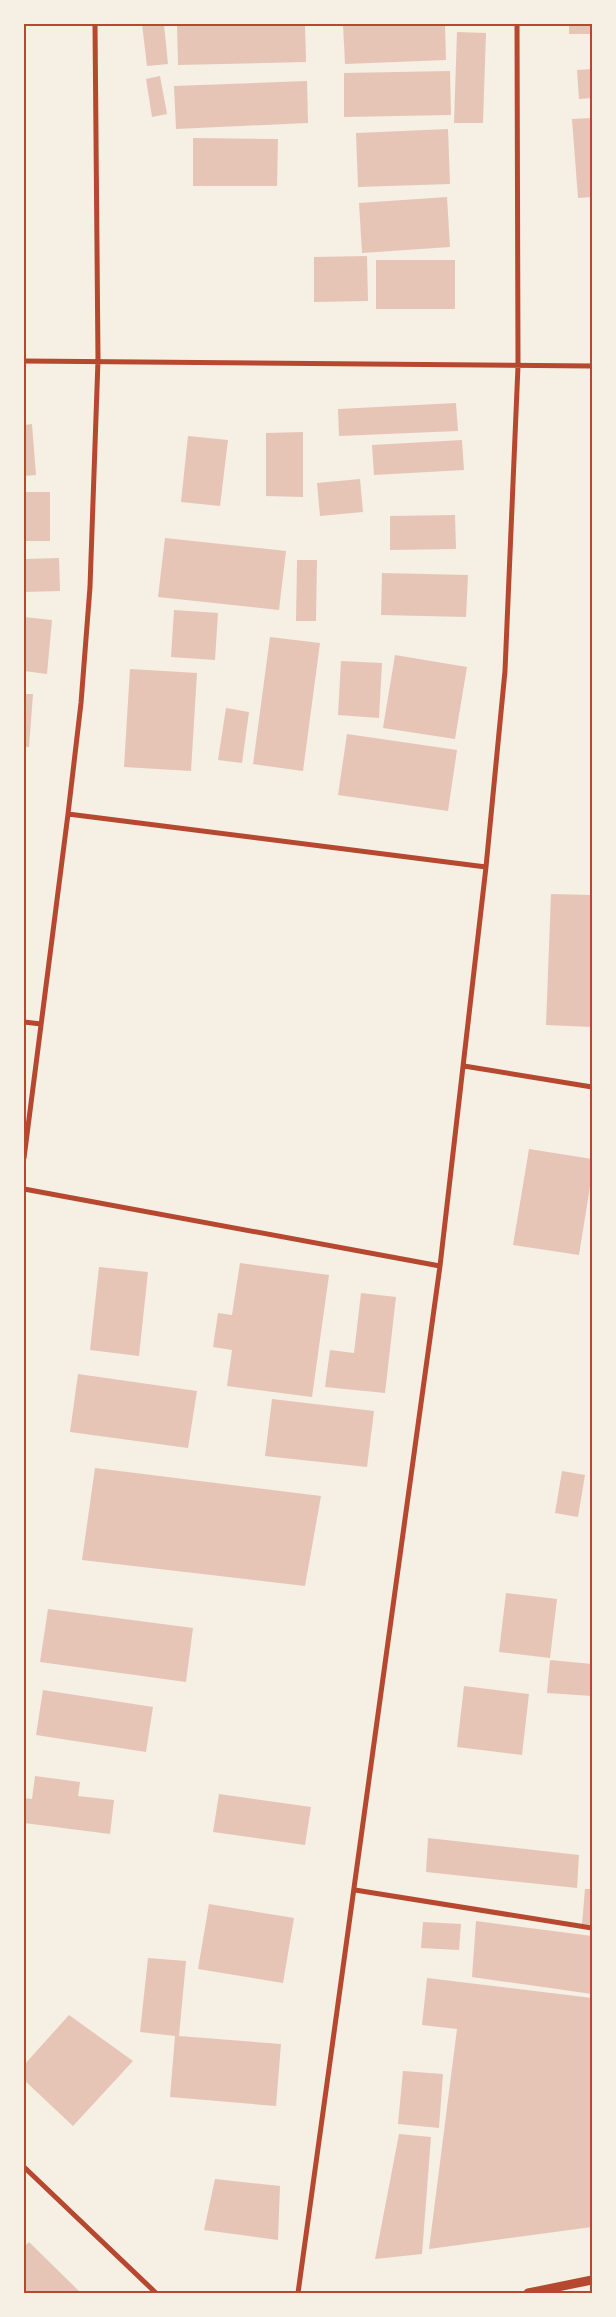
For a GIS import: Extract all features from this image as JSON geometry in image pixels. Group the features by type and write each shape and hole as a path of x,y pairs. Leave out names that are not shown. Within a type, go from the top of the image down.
{"street":[{"path":"24,1158 81,703 90,587 98,360 95,24"},
{"path":"298,2293 440,1266 486,868 506,671 518,366 517,24"},
{"path":"24,361 98,360 592,366"},
{"path":"68,814 486,868"},
{"path":"24,1022 41,1024"},
{"path":"464,1066 592,1087"},
{"path":"24,1189 440,1266"},
{"path":"355,1890 592,1928"},
{"path":"24,2167 156,2293"},
{"path":"528,2293 592,2280"}],"building":[{"path":"142,24 164,24 168,64 147,66"},
{"path":"177,24 305,24 306,62 178,65"},
{"path":"343,24 445,24 446,60 345,64"},
{"path":"569,24 592,24 592,34 569,34"},
{"path":"457,32 486,33 483,123 454,123"},
{"path":"592,69 592,98 579,99 577,70"},
{"path":"450,71 451,115 344,117 344,73"},
{"path":"160,76 167,114 152,117 146,79"},
{"path":"307,81 308,123 176,129 174,86"},
{"path":"592,118 592,197 578,198 572,119"},
{"path":"448,129 450,184 358,187 356,133"},
{"path":"193,138 278,139 277,186 193,186"},
{"path":"447,197 450,247 362,253 359,203"},
{"path":"367,256 368,301 314,302 314,257"},
{"path":"376,260 455,260 455,309 376,309"},
{"path":"456,403 458,431 339,436 338,409"},
{"path":"32,424 36,475 24,476 24,425"},
{"path":"303,432 303,497 266,496 266,433"},
{"path":"188,436 228,440 220,506 181,502"},
{"path":"462,440 464,470 374,475 372,445"},
{"path":"360,479 363,512 320,516 317,483"},
{"path":"24,492 50,492 50,541 24,541"},
{"path":"455,515 456,549 390,550 390,516"},
{"path":"165,538 286,551 279,610 158,597"},
{"path":"59,558 60,591 24,592 24,559"},
{"path":"297,560 317,560 316,621 296,621"},
{"path":"382,573 468,575 466,617 381,615"},
{"path":"174,610 218,613 215,660 171,657"},
{"path":"24,617 52,620 47,674 24,671"},
{"path":"270,637 320,643 303,771 253,764"},
{"path":"395,655 467,667 455,739 383,728"},
{"path":"341,661 382,663 379,718 338,715"},
{"path":"130,669 197,673 191,771 124,767"},
{"path":"24,694 33,694 29,747 24,747"},
{"path":"226,708 249,712 242,763 218,760"},
{"path":"347,734 457,750 448,811 338,795"},
{"path":"551,894 592,895 592,1027 546,1025"},
{"path":"529,1149 592,1159 592,1174 579,1255 513,1245"},
{"path":"240,1263 329,1275 312,1397 227,1386 232,1350 213,1347 218,1313 232,1315"},
{"path":"99,1267 148,1272 139,1356 90,1350"},
{"path":"361,1293 396,1297 385,1393 325,1387 330,1350 354,1353"},
{"path":"78,1374 197,1391 188,1448 70,1432"},
{"path":"272,1399 374,1411 367,1467 265,1456"},
{"path":"95,1468 321,1496 305,1586 82,1560"},
{"path":"562,1471 585,1475 578,1517 555,1513"},
{"path":"506,1593 557,1599 550,1658 499,1652"},
{"path":"48,1609 193,1628 186,1682 40,1662"},
{"path":"550,1660 592,1664 592,1696 547,1693"},
{"path":"464,1686 529,1694 522,1755 457,1747"},
{"path":"43,1690 153,1707 146,1752 36,1735"},
{"path":"35,1776 80,1782 78,1796 114,1800 110,1834 24,1823 24,1798 32,1799"},
{"path":"219,1794 311,1807 305,1845 213,1832"},
{"path":"428,1838 579,1855 577,1888 426,1872"},
{"path":"585,1889 592,1889 592,1925 582,1924"},
{"path":"209,1904 294,1918 283,1983 198,1969"},
{"path":"476,1921 592,1936 592,1994 472,1977"},
{"path":"423,1922 461,1924 459,1950 421,1948"},
{"path":"148,1958 186,1961 179,2036 281,2044 276,2106 170,2097 175,2036 140,2032"},
{"path":"427,1978 592,1998 592,2227 429,2249 457,2029 422,2025"},
{"path":"69,2015 133,2061 73,2126 24,2080 24,2065"},
{"path":"403,2071 443,2074 439,2128 398,2124"},
{"path":"399,2134 431,2137 422,2254 375,2259"},
{"path":"215,2179 280,2186 278,2240 204,2230"},
{"path":"29,2242 81,2293 24,2293 24,2247"}]}
